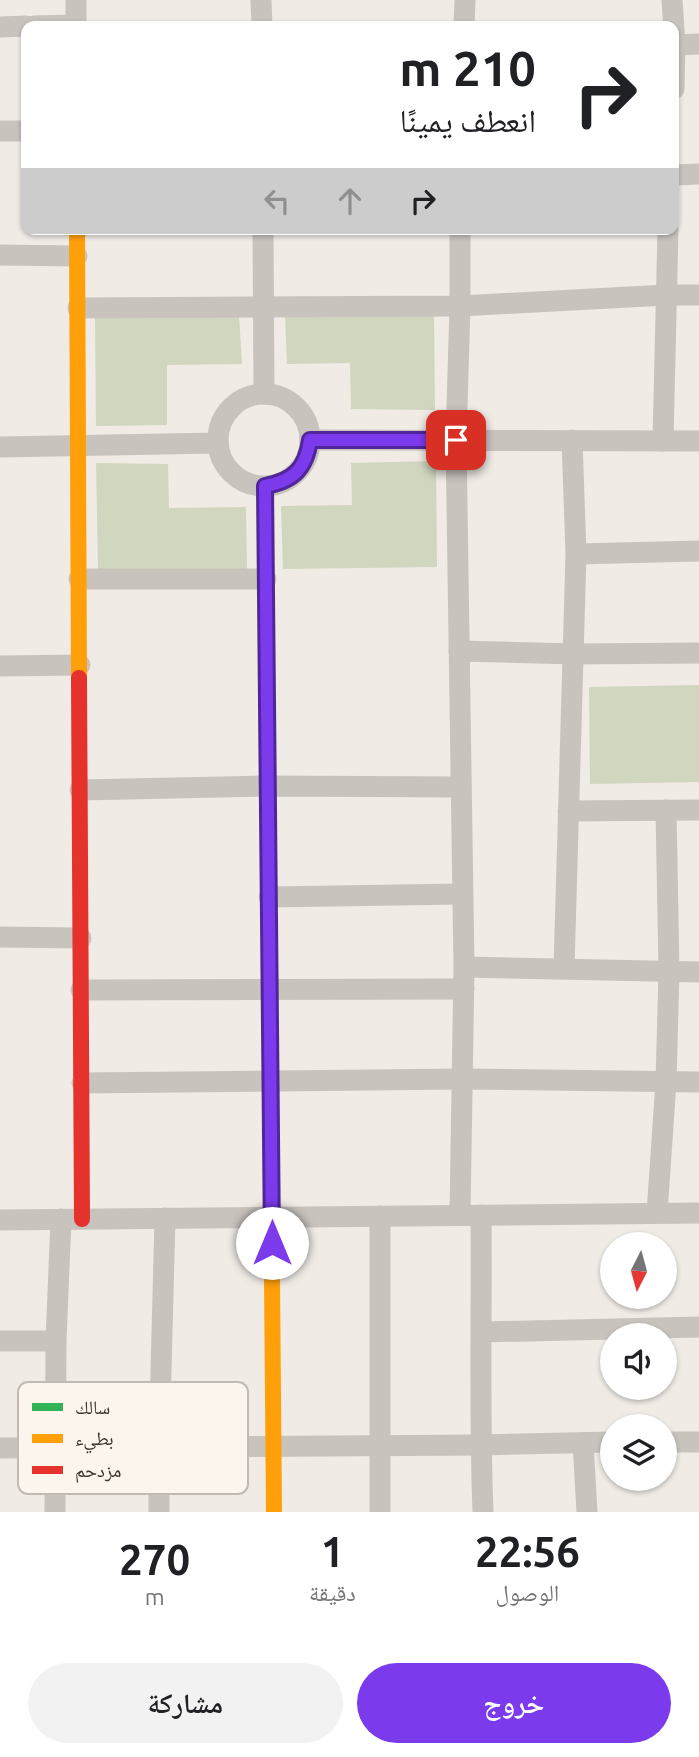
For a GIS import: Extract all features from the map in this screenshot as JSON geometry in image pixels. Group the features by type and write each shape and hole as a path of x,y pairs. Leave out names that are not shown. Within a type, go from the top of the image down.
{"street":[{"path":"76,0 76,21"},
{"path":"261,0 262,21"},
{"path":"464,21 465,0"},
{"path":"672,0 673,21"},
{"path":"0,27 21,26"},
{"path":"679,45 699,44"},
{"path":"0,131 21,131"},
{"path":"679,176 699,174"},
{"path":"56,1382 57,1341 72,1219 82,1083 77,235"},
{"path":"263,235 264,394"},
{"path":"460,235 456,440 464,967 461,1079 482,1332 480,1445 483,1512"},
{"path":"663,440 668,235"},
{"path":"0,255 77,256"},
{"path":"78,307 460,306 699,295"},
{"path":"264,394 279,396 302,413 310,440 302,467 279,484 265,486 251,484 228,469 218,443 219,428 236,403 250,396 264,394"},
{"path":"310,440 699,441"},
{"path":"564,968 576,554 572,440"},
{"path":"0,447 218,443"},
{"path":"265,486 274,1512"},
{"path":"576,554 699,551"},
{"path":"79,579 266,579"},
{"path":"459,651 699,653"},
{"path":"0,666 80,665"},
{"path":"80,790 268,786 460,787"},
{"path":"657,1213 666,1082 669,971 666,810"},
{"path":"568,811 699,810"},
{"path":"269,897 462,894"},
{"path":"0,937 81,938"},
{"path":"464,967 699,972"},
{"path":"81,990 464,989"},
{"path":"82,1083 461,1079 699,1082"},
{"path":"0,1220 699,1213"},
{"path":"380,1216 380,1512"},
{"path":"161,1382 165,1218"},
{"path":"482,1332 699,1327"},
{"path":"0,1341 57,1341"},
{"path":"677,1442 699,1442"},
{"path":"583,1443 587,1512"},
{"path":"248,1447 600,1443"},
{"path":"0,1448 18,1448"},
{"path":"55,1494 55,1512"},
{"path":"159,1494 159,1512"}],"green space":[{"path":"434,313 435,410 351,409 350,363 287,364 285,315"},
{"path":"239,315 242,364 167,365 167,425 96,426 95,317"},
{"path":"436,461 437,567 283,569 281,506 352,505 351,463"},
{"path":"96,463 168,464 169,508 246,507 247,569 98,571"},
{"path":"699,685 699,782 590,784 589,687"}],"traffic: fast":[{"path":"265,486 269,932"}],"traffic: slow":[{"path":"77,235 79,678"},
{"path":"269,932 274,1512"}],"traffic: jam":[{"path":"79,678 82,1219"}],"route":[{"path":"272,1243 265,486 279,484 302,467 310,440 456,440"}]}
